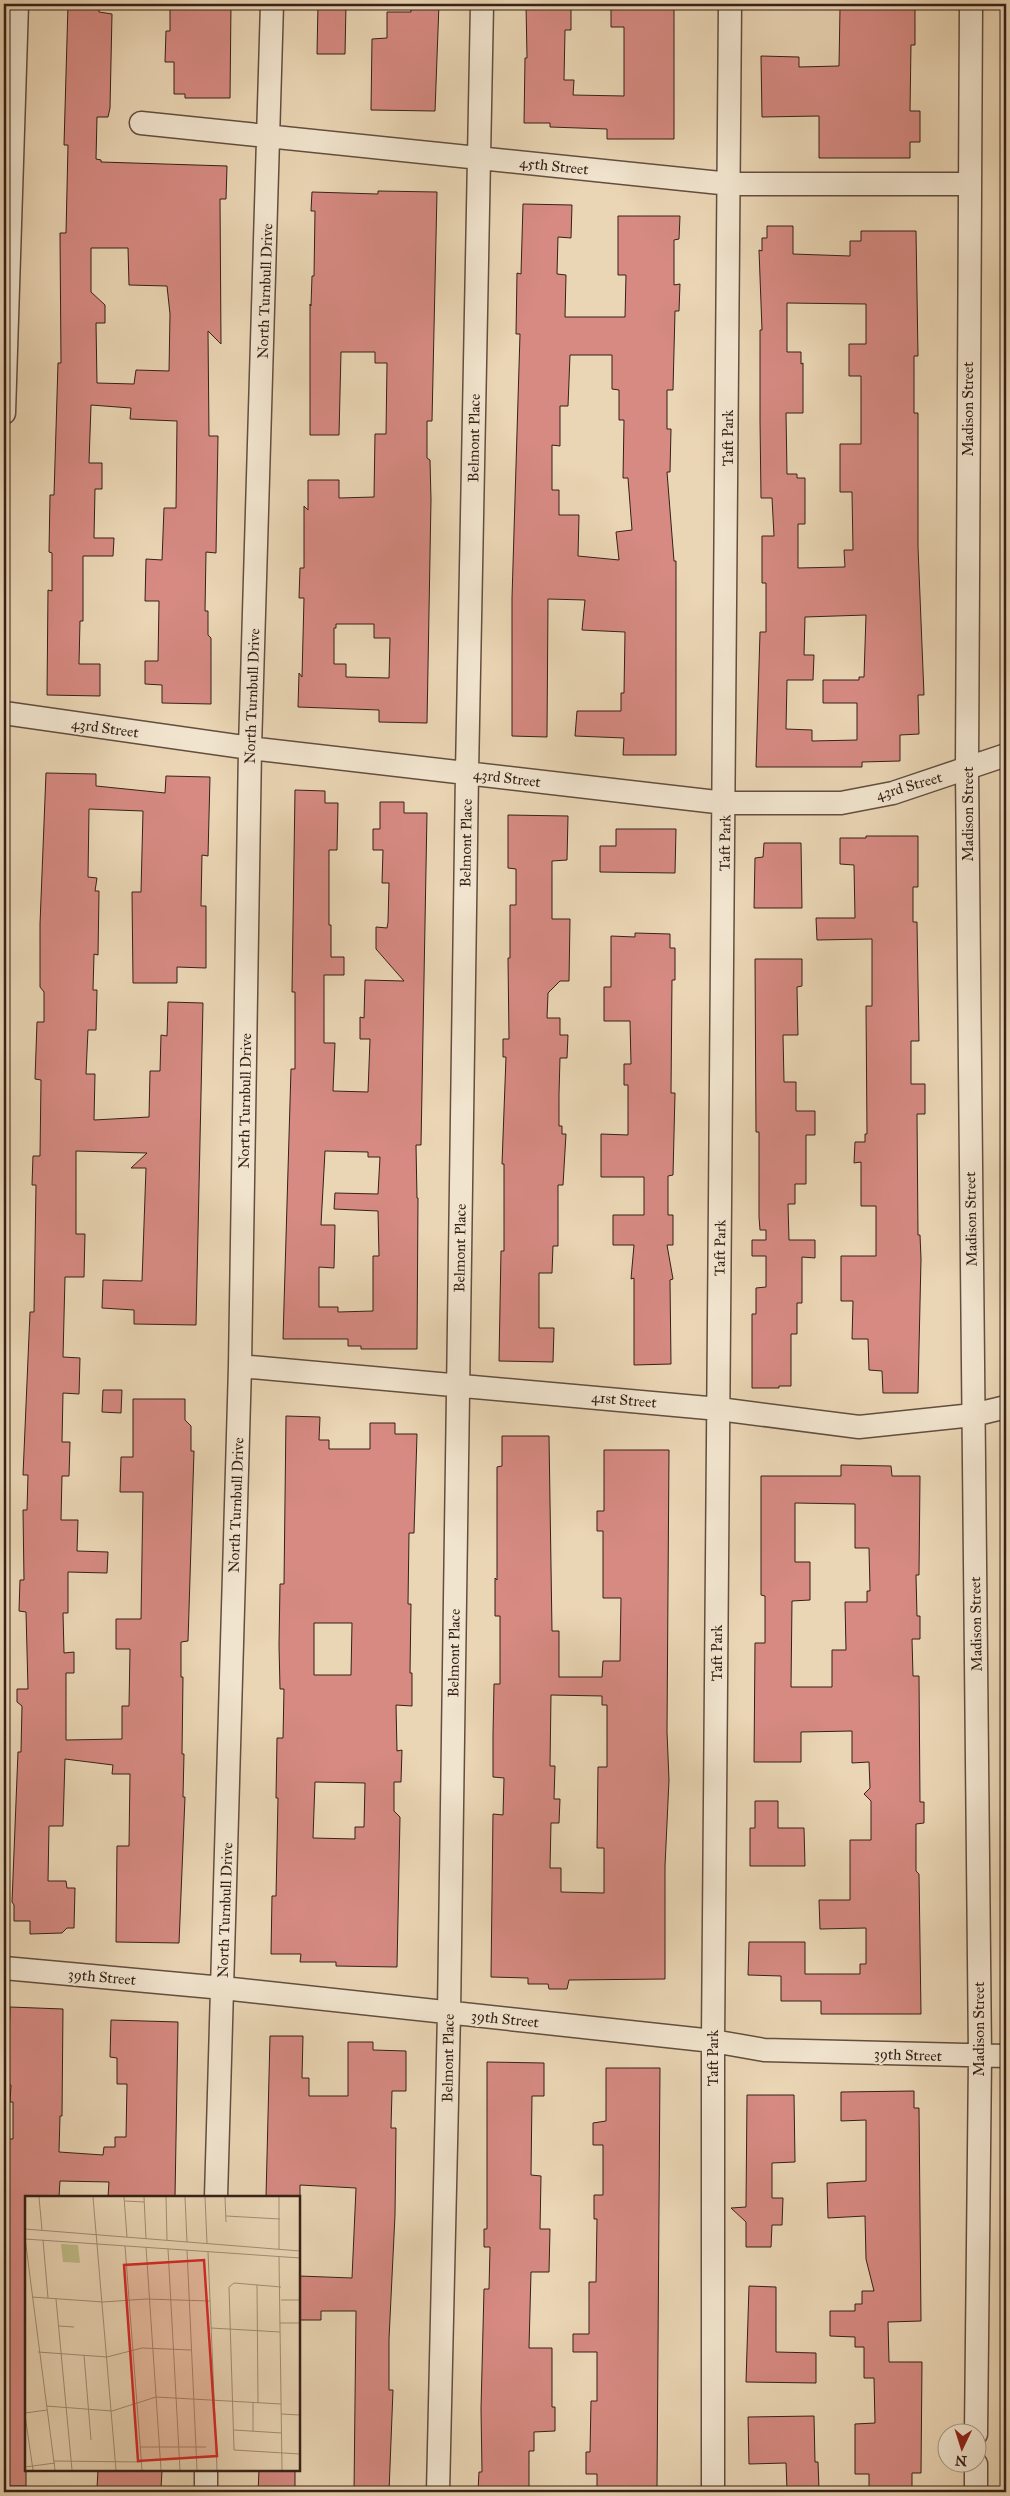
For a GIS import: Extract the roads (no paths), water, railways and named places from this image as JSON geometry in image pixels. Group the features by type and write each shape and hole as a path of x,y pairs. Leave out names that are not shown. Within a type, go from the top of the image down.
{"street":[{"path":"4,413 17,4"},
{"name":"North Turnbull Drive","path":"216,2196 240,1366 250,748 270,135 272,4"},
{"name":"Belmont Place","path":"438,2492 449,2013 467,773 482,4"},
{"name":"Taft Park","path":"713,2492 713,2041 725,803 730,4"},
{"name":"Madison Street","path":"970,4 967,769 980,2057 976,2424"},
{"name":"45th Street","path":"141,123 730,184 969,184"},
{"name":"43rd Street","path":"4,713 250,748 725,803 841,803 893,793 1006,755"},
{"name":"41st Street","path":"240,1366 458,1384 719,1409 859,1427 974,1415 1006,1407"},
{"name":"39th Street","path":"4,1968 222,1988 713,2041 764,2050 980,2057 1006,2056"},
{"path":"206,2471 206,2492"},
{"path":"976,2474 976,2492"}]}
